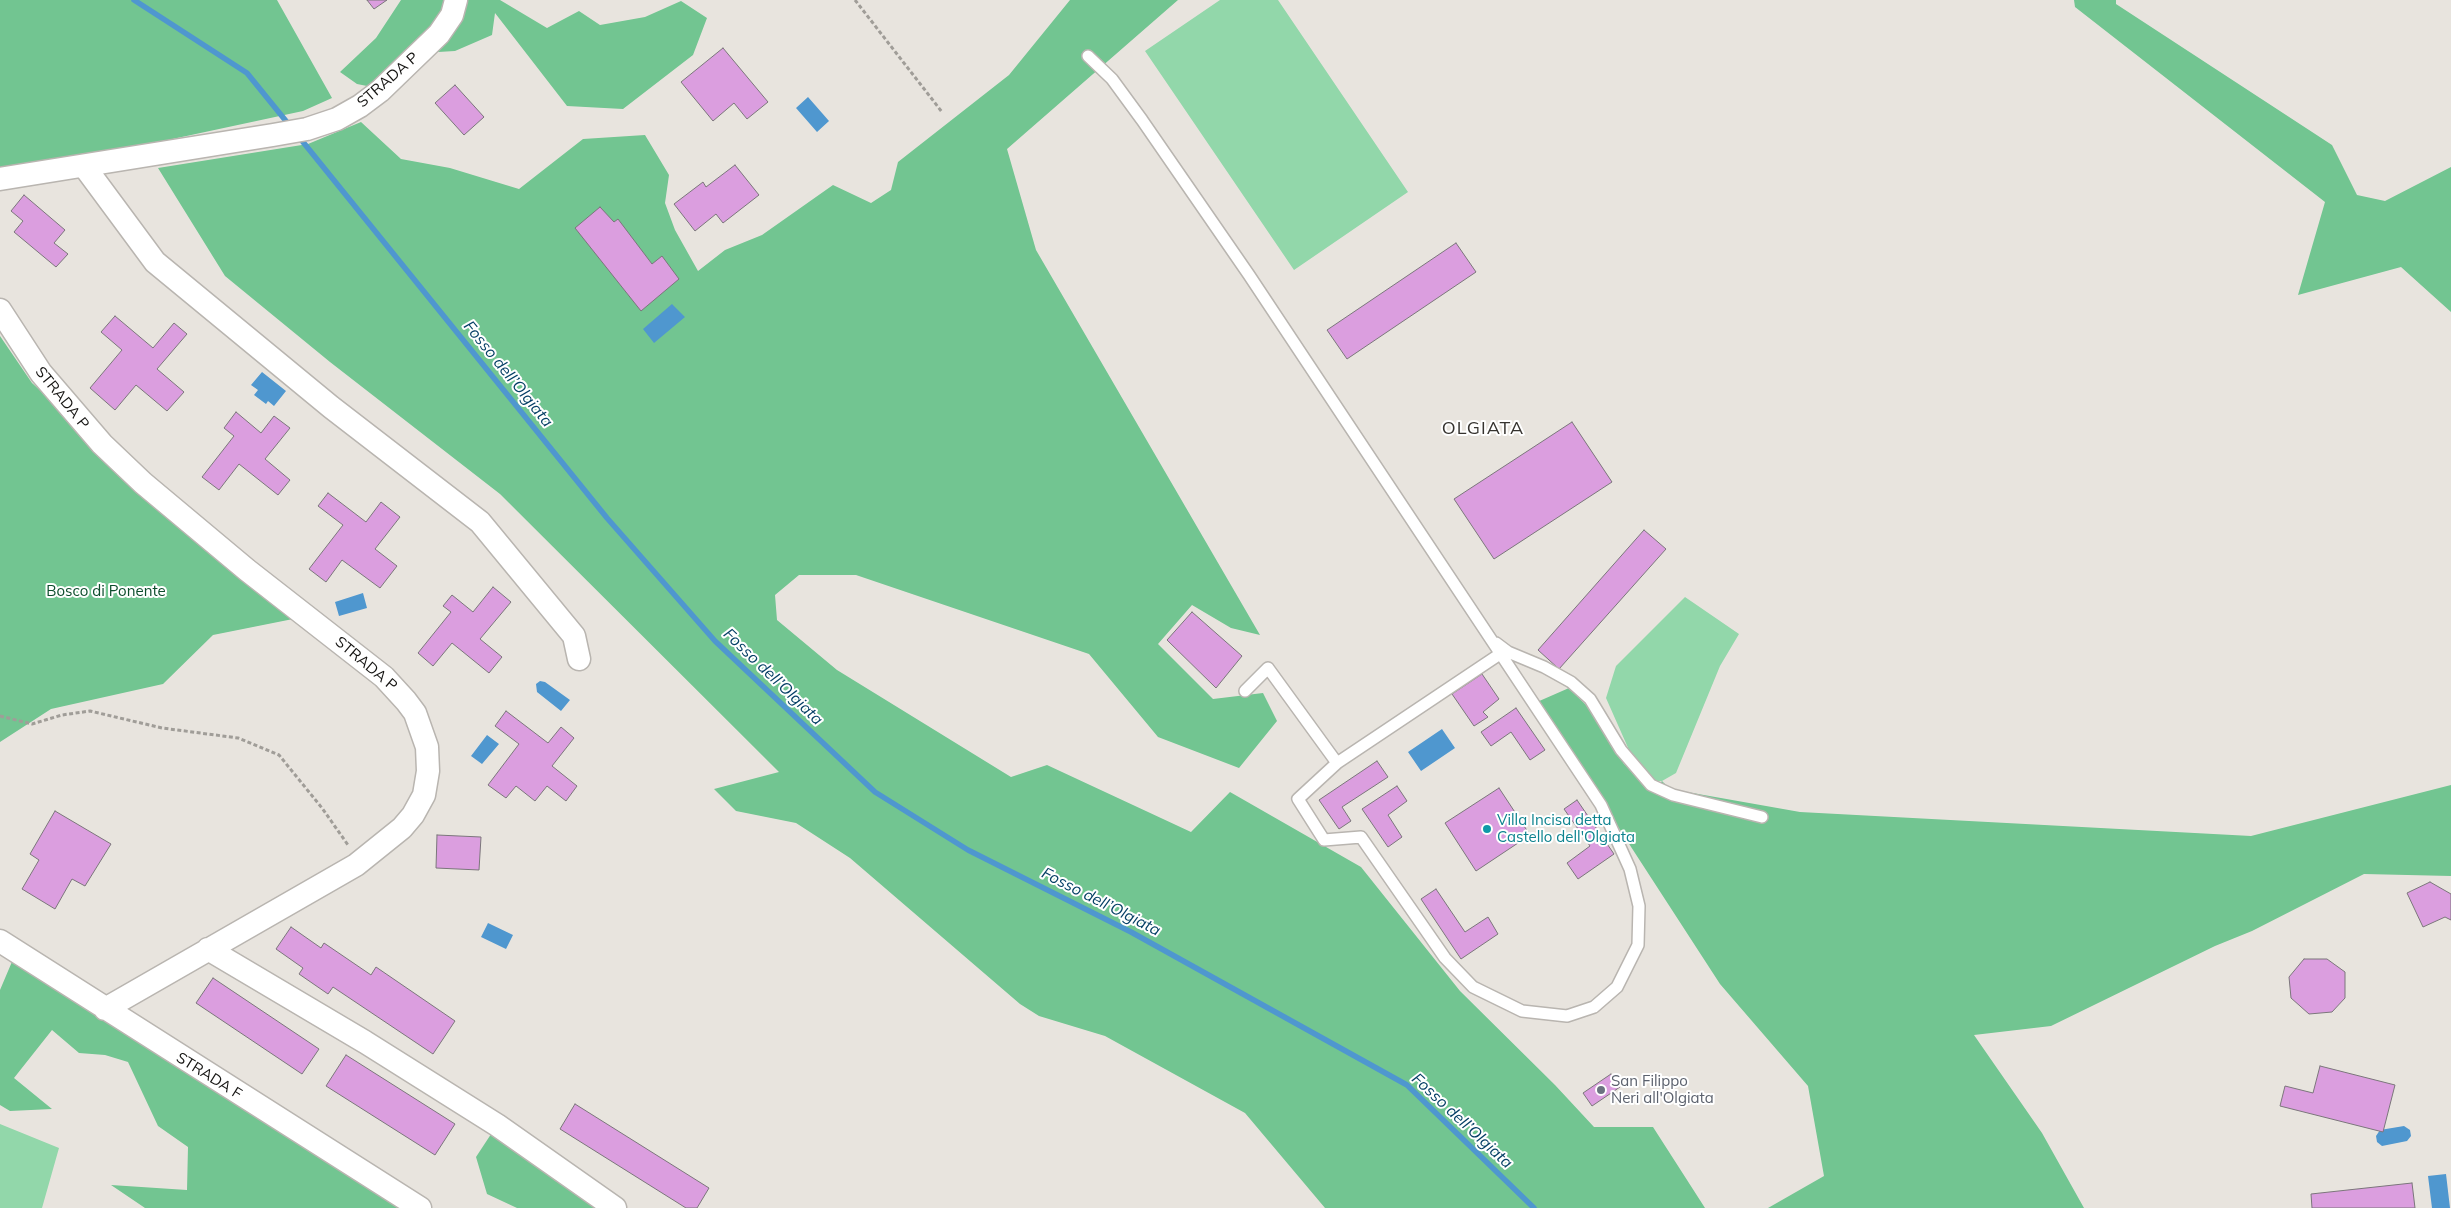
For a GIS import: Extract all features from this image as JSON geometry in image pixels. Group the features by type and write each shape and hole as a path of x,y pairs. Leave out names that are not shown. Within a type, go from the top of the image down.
{"street":[{"name":"STRADA P","path":"0,179 273,135 307,128 345,114 380,91 440,34 452,15 456,0"},
{"path":"84,166 155,262 332,407 480,522 574,636 578,659"},
{"name":"STRADA P","path":"0,310 15,336 62,401 117,460 247,570 384,677 415,713 427,747 428,771 424,795 413,816 402,828 356,865 105,1009"},
{"name":"STRADA F","path":"0,942 420,1208"},
{"path":"208,949 365,1042 497,1125 615,1208"}],"lane":[{"path":"1088,56 1112,79 1142,120 1248,275 1602,805 1630,869 1639,906 1638,945 1617,987 1594,1007 1567,1016 1522,1011 1473,987 1445,958 1361,837 1324,840 1298,799 1337,763 1500,654"},
{"path":"1490,639 1508,652 1544,667 1571,682 1584,693 1606,722 1621,750 1651,785 1673,796 1762,817"},
{"path":"1245,691 1268,668 1337,763"}],"path":[{"path":"855,0 942,112"},
{"path":"0,716 32,724 62,715 90,711 162,728 238,738 279,755 345,838 356,865"}],"green space":[{"path":"0,0 277,0 332,98 303,111 0,176"},
{"path":"401,0 500,0 547,28 579,11 600,25 645,17 681,1 707,18 693,55 623,109 567,106 495,13 492,35 455,51 404,54 387,90 357,84 340,72 376,38"},
{"path":"1070,0 1178,0 1007,149 1036,250 1260,635 1231,628 1192,605 1158,644 1213,699 1263,693 1277,721 1239,768 1158,737 1089,654 856,575 799,575 775,595 777,620 837,670 1011,777 1047,765 1191,832 1230,792 1361,867 1460,991 1555,1085 1594,1127 1653,1127 1705,1208 1325,1208 1245,1113 1105,1036 1039,1016 1020,1004 850,858 796,823 736,811 714,789 779,772 500,494 330,362 225,276 158,168 308,144 361,122 401,159 450,168 519,189 583,139 645,135 669,175 665,203 675,230 698,271 725,250 762,235 833,185 871,203 891,190 898,162 1009,75"},
{"path":"1220,0 1278,0 1408,192 1294,270 1145,51"},
{"path":"2074,0 2116,0 2116,4 2332,145 2357,195 2385,201 2451,167 2451,312 2401,267 2298,295 2325,202 2075,7"},
{"name":"Bosco di Ponente","path":"0,336 32,383 293,619 213,635 163,684 51,709 0,742"},
{"path":"1685,597 1739,634 1720,666 1676,773 1662,781 1653,781 1629,750 1606,698 1616,666"},
{"path":"1569,688 1601,720 1624,764 1656,788 1662,781 1670,789 1800,812 2251,836 2451,785 2451,876 2364,874 2252,931 2215,946 2051,1026 1974,1035 2042,1133 2084,1208 1768,1208 1824,1176 1808,1086 1720,984 1537,702"},
{"path":"14,957 410,1208 145,1208 111,1185 187,1190 188,1147 158,1126 128,1062 105,1055 79,1053 52,1030 14,1078 52,1109 10,1111 0,1105 0,990"},
{"path":"0,1124 59,1148 42,1208 0,1208"},
{"path":"497,1125 612,1208 517,1208 487,1194 476,1157"}],"water":[{"path":"808,97 829,121 817,132 796,108"},
{"path":"672,304 685,317 654,343 643,329"},
{"path":"262,372 286,391 274,406 268,401 266,404 254,395 258,390 251,385"},
{"path":"363,593 367,608 339,616 335,602"},
{"path":"540,681 545,682 570,700 561,711 537,692 536,684"},
{"path":"1442,729 1455,748 1421,771 1408,752"},
{"path":"487,735 499,744 482,764 471,756"},
{"path":"488,923 513,935 506,949 481,937"},
{"path":"2404,1126 2410,1130 2411,1136 2407,1141 2382,1146 2377,1142 2376,1136 2380,1130"},
{"path":"2446,1174 2450,1208 2432,1208 2428,1176"}],"building":[{"path":"367,0 387,0 374,9"},
{"path":"723,48 768,102 747,119 734,103 713,121 681,82"},
{"path":"455,85 484,117 464,135 435,103"},
{"path":"735,165 759,195 723,223 716,214 695,231 674,204 703,182 706,187"},
{"path":"24,195 65,230 54,243 68,254 56,267 14,232 23,221 11,211"},
{"path":"600,207 614,222 618,219 652,264 662,256 679,279 641,311 575,228"},
{"path":"1456,243 1476,272 1347,359 1327,330"},
{"path":"115,316 153,348 174,323 187,334 157,369 184,392 167,411 136,385 115,410 90,388 122,350 101,332"},
{"path":"236,412 261,433 274,416 290,428 265,459 290,480 278,495 239,464 219,490 202,477 234,436 224,428"},
{"path":"1572,422 1612,482 1494,559 1454,499"},
{"path":"328,493 366,522 381,502 400,517 375,549 397,566 380,588 342,560 326,582 309,569 343,525 318,506"},
{"path":"1644,530 1666,549 1559,669 1538,650"},
{"path":"493,587 511,602 480,639 502,657 489,673 452,643 433,666 418,653 451,612 443,606 452,595 473,612"},
{"path":"1192,612 1242,656 1216,688 1167,640"},
{"path":"1482,674 1499,699 1483,712 1488,717 1474,726 1452,694"},
{"path":"1516,708 1545,750 1530,760 1511,732 1491,746 1481,732"},
{"path":"506,711 548,743 561,727 574,738 552,766 577,786 566,801 547,786 535,801 516,786 506,798 488,785 519,744 495,726"},
{"path":"1377,761 1388,777 1342,807 1351,821 1339,829 1319,800"},
{"path":"1397,786 1407,801 1388,815 1402,837 1388,847 1362,809"},
{"name":"Villa Incisa detta Castello dell'Olgiata","path":"1499,788 1530,835 1476,871 1445,823"},
{"path":"1577,800 1614,854 1578,879 1567,863 1590,846 1564,809"},
{"path":"55,811 111,844 85,886 72,879 55,909 22,889 39,860 30,854"},
{"path":"437,835 481,837 479,870 436,868"},
{"path":"2430,882 2451,894 2451,920 2445,917 2423,927 2407,893"},
{"path":"1436,889 1465,932 1488,917 1498,934 1461,959 1421,899"},
{"path":"291,927 321,948 324,943 371,975 376,967 455,1021 433,1054 333,987 328,994 299,974 303,968 276,949"},
{"path":"2304,959 2327,959 2345,972 2345,998 2332,1012 2309,1014 2291,998 2289,977"},
{"path":"213,978 319,1049 302,1074 196,1003"},
{"path":"346,1055 455,1124 435,1155 326,1086"},
{"path":"2320,1066 2395,1085 2383,1132 2280,1106 2285,1086 2313,1093"},
{"name":"San Filippo Neri all'Olgiata","path":"1611,1074 1620,1087 1592,1106 1583,1093"},
{"path":"575,1104 709,1188 697,1208 686,1208 560,1129"},
{"path":"2412,1183 2415,1208 2312,1208 2311,1194"}],"waterway":[{"name":"Fosso dell’Olgiata","path":"134,0 247,73 290,126"},
{"name":"Fosso dell’Olgiata","path":"299,137 607,518 715,641 875,792 968,850 1131,932 1407,1085 1534,1208"}],"place":[{"name":"Villa Incisa detta Castello dell'Olgiata","path":"1487,829"},
{"name":"San Filippo Neri all'Olgiata","path":"1601,1090"}],"district":[{"name":"OLGIATA","path":"1483,429"}]}
